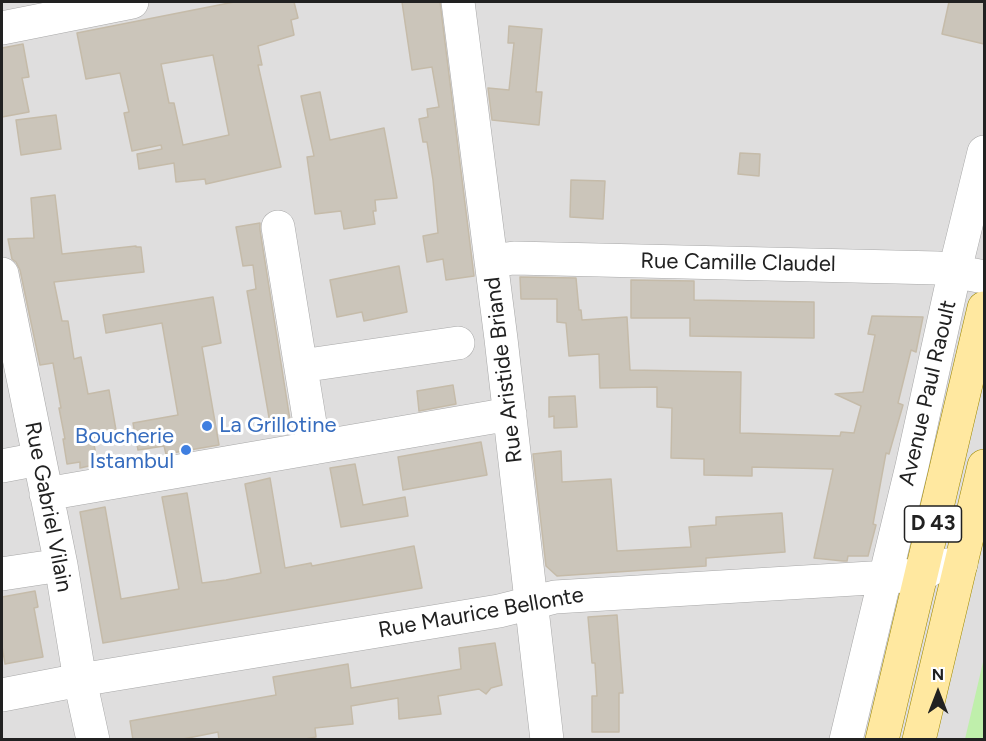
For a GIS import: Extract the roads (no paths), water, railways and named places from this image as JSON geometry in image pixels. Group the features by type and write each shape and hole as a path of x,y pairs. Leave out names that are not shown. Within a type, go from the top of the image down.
{"main road":[{"name":"Avenue Paul Raoult","path":"882,740 984,308"},
{"name":"D 43","path":"919,740 961,564 977,529 984,466"}],"street":[{"path":"2,28 132,2"},
{"name":"Rue Aristide Briand","path":"458,2 510,414 547,740"},
{"name":"Avenue Paul Raoult","path":"846,740 912,466 970,273 984,152"},
{"path":"278,227 314,448"},
{"name":"Rue Camille Claudel","path":"491,261 514,258 938,268 970,273"},
{"name":"Rue Gabriel Vilain","path":"2,274 61,565 80,680 93,740"},
{"path":"301,366 458,343"},
{"path":"46,494 510,414"},
{"path":"2,466 39,459"},
{"name":"Rue Maurice Bellonte","path":"2,695 499,611 555,597 921,575 936,566 961,564"},
{"path":"2,574 61,565"}],"place":[{"name":"La Grillotine","path":"207,426"},
{"name":"Boucherie Istambul","path":"186,450"}]}
